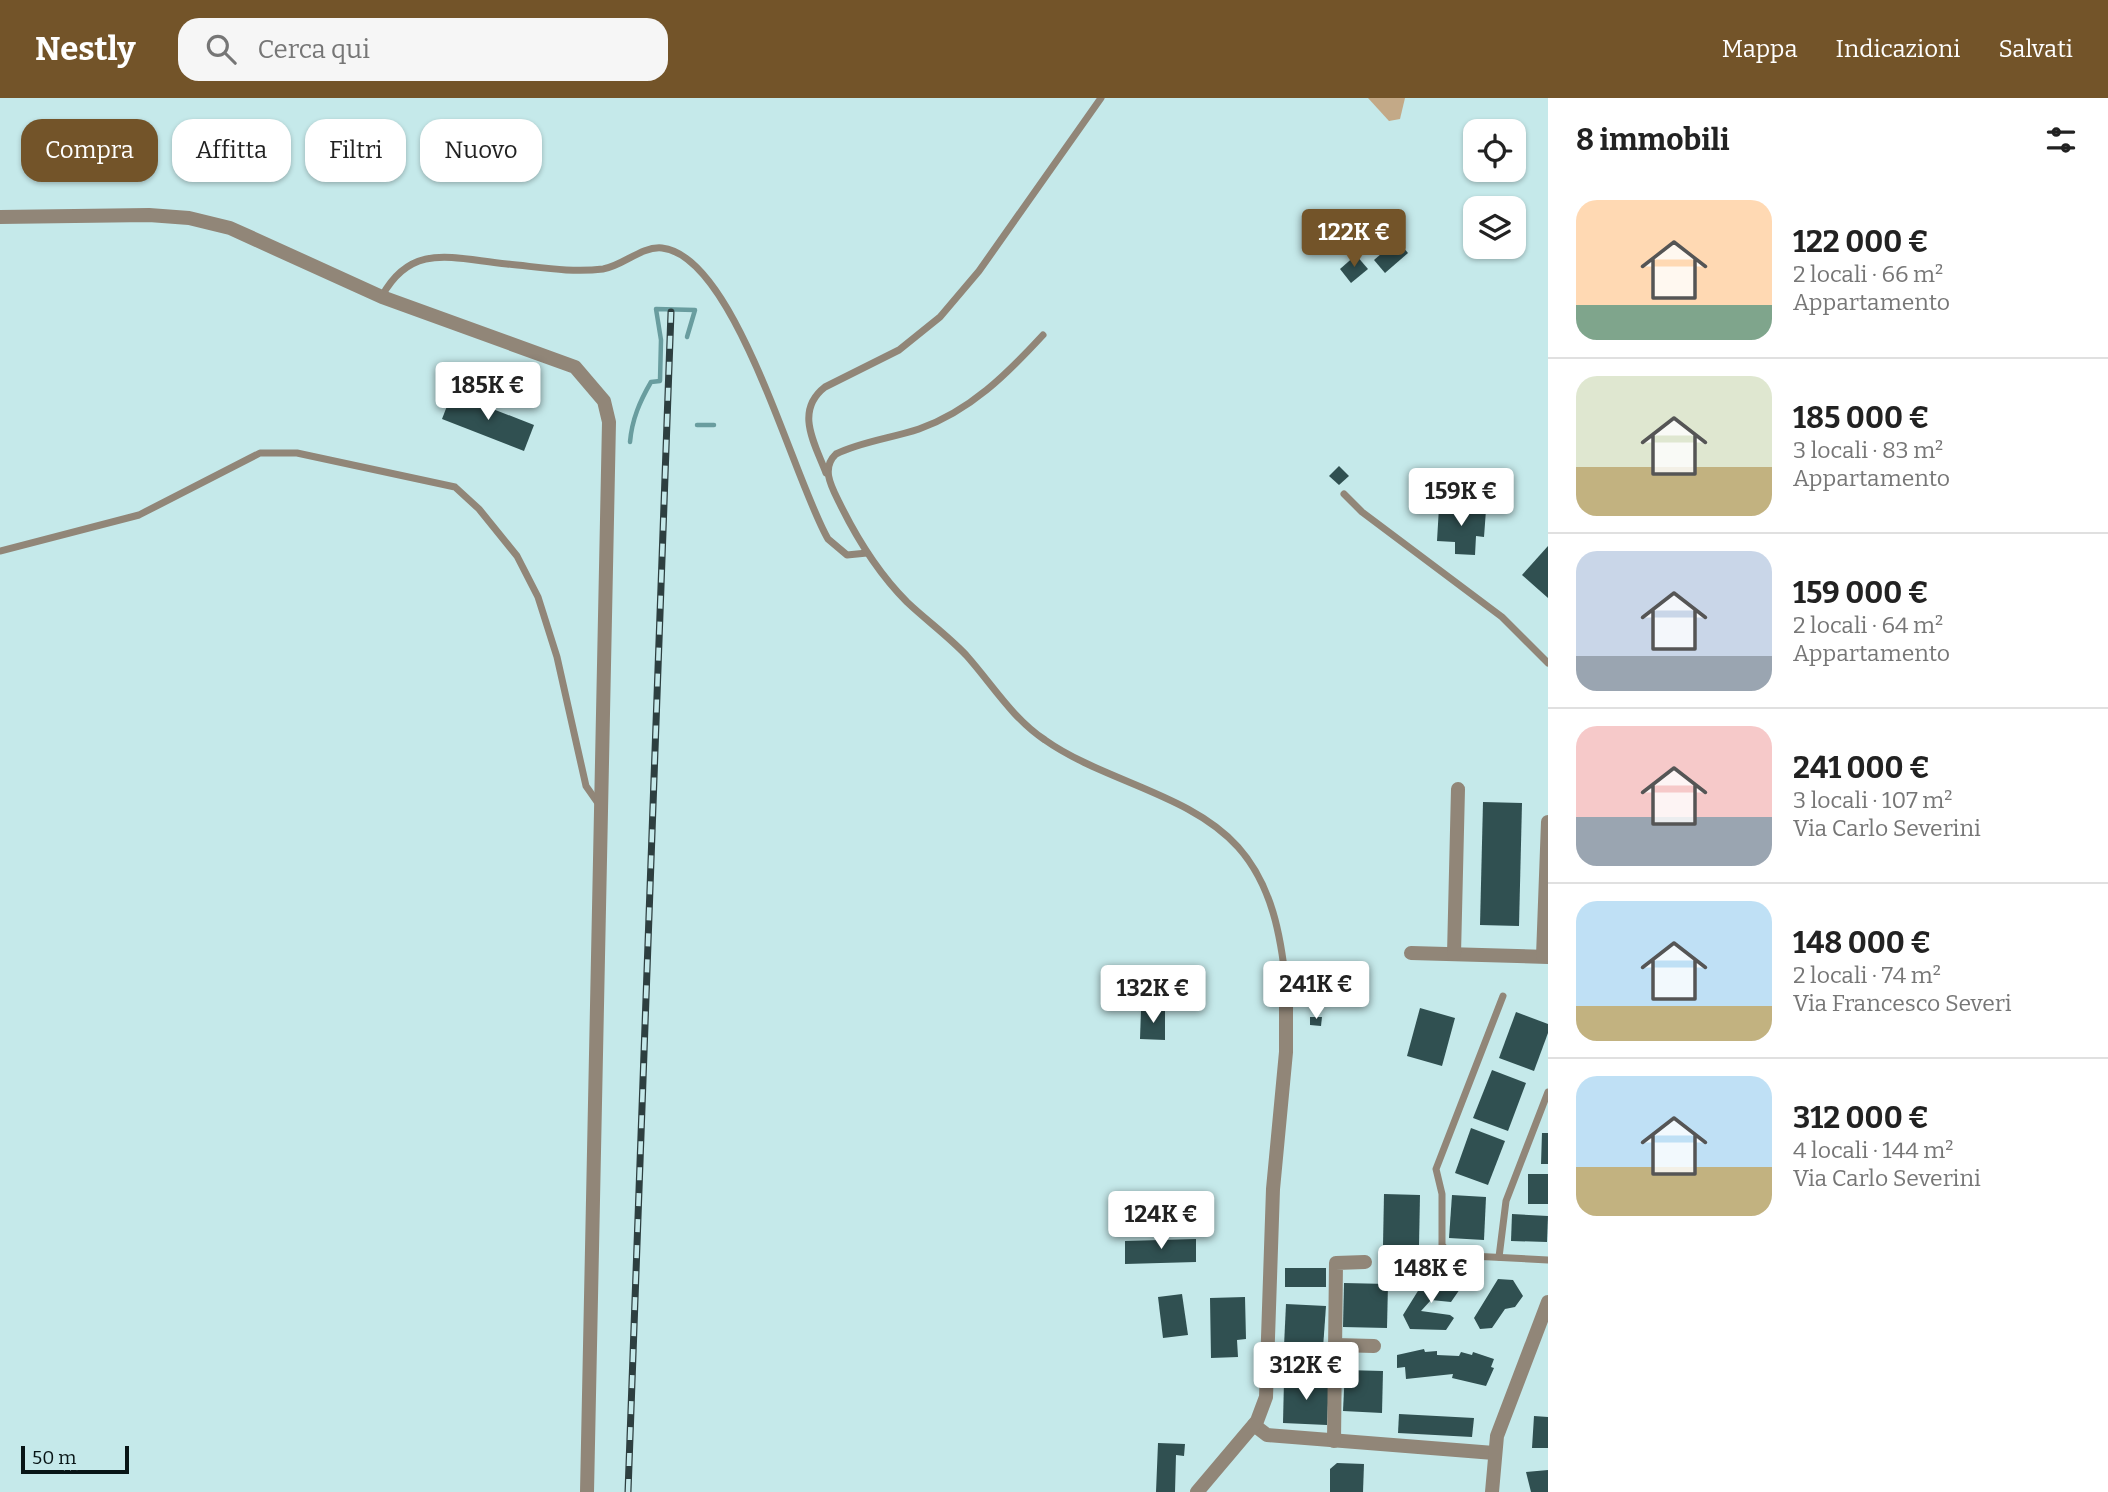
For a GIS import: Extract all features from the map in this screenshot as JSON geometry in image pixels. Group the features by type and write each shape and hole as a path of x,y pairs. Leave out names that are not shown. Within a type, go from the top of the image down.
{"street":[{"path":"0,217 189,218 230,228 382,297 575,367 604,401 609,422 587,1492"},
{"path":"1454,954 1458,789"},
{"path":"1412,953 1545,957 1548,822"},
{"path":"1197,1492 1254,1425 1265,1403 1269,1372 1273,1199 1286,1052 1286,985"},
{"path":"1334,1441 1336,1263 1365,1262"},
{"path":"1492,1492 1494,1453 1500,1427 1548,1302"},
{"path":"1335,1345 1374,1346"},
{"path":"1294,1361 1335,1361"},
{"path":"1254,1425 1267,1434 1494,1453"}],"lane":[{"path":"1101,98 979,271 940,317 899,350 816,394 807,422 828,477 867,553 900,595 963,652 1005,704 1035,734 1080,761 1190,811 1238,846 1254,868 1272,908 1286,985"},
{"path":"382,297 400,270 415,259 466,260 570,270 605,269 658,248 676,251 709,280 731,316 828,539 847,555 867,553"},
{"path":"828,477 829,464 836,454 922,428 963,408 998,380 1042,335"},
{"path":"0,551 139,515 260,453 297,453 456,487 479,509 517,556 538,597 557,657 586,786 600,806"},
{"path":"1344,494 1362,512 1502,617 1548,663"},
{"path":"1503,996 1436,1169 1442,1194 1440,1234 1445,1250 1451,1255 1548,1260"},
{"path":"1499,1258 1506,1201 1548,1092"}],"shaded area":[{"path":"1368,98 1405,98 1400,119 1389,121"}],"building":[{"path":"1381,222 1392,234 1373,250 1363,238"},
{"path":"1397,240 1408,253 1385,273 1374,260"},
{"path":"1356,255 1368,269 1351,283 1340,269"},
{"path":"452,393 534,425 524,451 442,419"},
{"path":"1339,466 1349,476 1339,485 1329,476"},
{"path":"1439,507 1486,510 1484,537 1476,536 1475,555 1455,554 1455,542 1437,541"},
{"path":"1548,546 1548,598 1522,575"},
{"path":"1483,802 1522,803 1519,926 1480,925"},
{"path":"1420,1008 1455,1018 1442,1066 1407,1056"},
{"path":"1141,1010 1165,1010 1165,1040 1140,1039"},
{"path":"1516,1012 1548,1024 1548,1033 1534,1071 1499,1058"},
{"path":"1310,1017 1322,1017 1321,1026 1310,1025"},
{"path":"1492,1070 1526,1083 1508,1131 1473,1118"},
{"path":"1471,1128 1505,1141 1488,1185 1455,1173"},
{"path":"1542,1133 1548,1133 1548,1164 1541,1164"},
{"path":"1528,1174 1548,1174 1548,1204 1528,1204"},
{"path":"1384,1194 1420,1195 1419,1246 1383,1245"},
{"path":"1452,1195 1486,1197 1484,1240 1449,1238"},
{"path":"1127,1196 1197,1196 1197,1219 1127,1218"},
{"path":"1512,1214 1548,1216 1547,1242 1511,1241"},
{"path":"1196,1239 1196,1262 1125,1264 1125,1241"},
{"path":"1285,1268 1326,1268 1326,1287 1285,1287"},
{"path":"1426,1278 1456,1280 1460,1289 1451,1302 1431,1300 1421,1311 1450,1315 1454,1318 1446,1330 1410,1329 1403,1315"},
{"path":"1498,1279 1513,1280 1523,1296 1515,1307 1505,1309 1492,1328 1480,1329 1474,1318"},
{"path":"1344,1283 1388,1284 1387,1328 1343,1327"},
{"path":"1182,1294 1188,1335 1163,1338 1158,1297"},
{"path":"1245,1297 1246,1339 1237,1340 1238,1357 1211,1358 1210,1298"},
{"path":"1286,1304 1326,1306 1323,1348 1284,1346"},
{"path":"1424,1349 1425,1352 1437,1351 1437,1355 1459,1356 1461,1352 1472,1355 1473,1352 1494,1359 1491,1367 1494,1368 1486,1386 1452,1378 1453,1374 1406,1379 1405,1367 1397,1368 1397,1355"},
{"path":"1345,1370 1383,1371 1382,1413 1343,1411"},
{"path":"1284,1380 1329,1381 1327,1425 1283,1423"},
{"path":"1399,1414 1474,1418 1472,1437 1398,1433"},
{"path":"1534,1416 1548,1417 1548,1448 1532,1448"},
{"path":"1158,1443 1185,1444 1184,1456 1176,1455 1175,1492 1156,1492"},
{"path":"1337,1463 1364,1464 1363,1492 1330,1492 1330,1469"},
{"path":"1548,1470 1548,1492 1531,1492 1526,1472"}],"waterway":[{"path":"630,442 643,396 651,382 660,381 661,340 656,309 695,310 687,337"},
{"path":"697,425 714,425"}],"railway":[{"path":"628,1492 671,312"}]}
